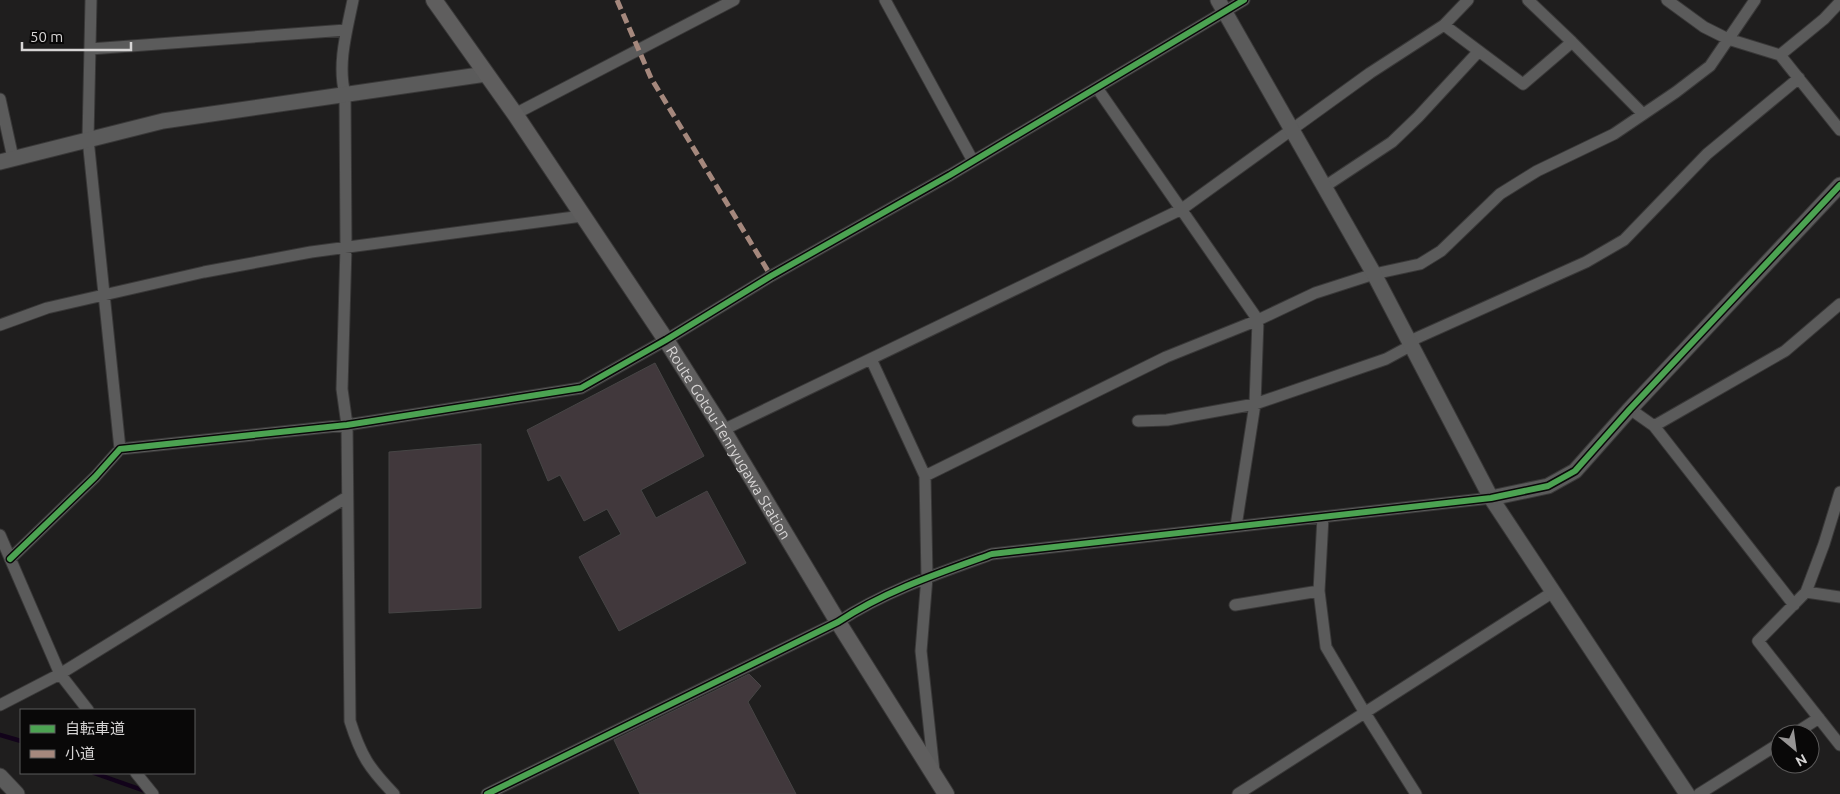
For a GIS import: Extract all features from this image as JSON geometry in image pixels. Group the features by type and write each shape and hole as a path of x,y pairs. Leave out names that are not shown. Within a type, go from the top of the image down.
{"main road":[{"name":"Route Gotou-Tenryugawa Station","path":"434,0 515,114 666,340 723,430 838,622 946,794"}],"street":[{"path":"91,0 88,139 120,449"},
{"path":"354,0 346,30 341,80 344,94 346,247 342,388 347,425 350,721 357,744 371,770 394,794"},
{"path":"515,114 734,0"},
{"path":"885,0 973,162"},
{"path":"10,559 96,477 120,449 347,425 580,388 666,340 771,276 973,162 1096,88 1221,6 1244,0"},
{"path":"723,430 1182,209 1370,73 1444,25 1468,0"},
{"path":"1528,0 1643,114"},
{"path":"1668,0 1704,27 1728,39 1780,55 1840,130"},
{"path":"925,476 1166,357 1258,320 1315,293 1374,274 1420,264 1427,260 1441,251 1500,194 1537,172 1614,134 1710,66 1755,0"},
{"path":"1780,55 1824,19 1840,2"},
{"path":"1221,6 1374,274 1491,498 1687,794"},
{"path":"1444,25 1523,84 1572,42"},
{"path":"90,49 346,30"},
{"path":"1324,187 1392,142 1418,117 1479,51"},
{"path":"0,99 6,160 163,122 486,74"},
{"path":"1138,421 1167,420 1255,404 1386,359 1411,343 1586,262 1624,240 1707,154 1798,78"},
{"path":"1096,88 1258,320 1255,404 1236,526"},
{"path":"487,794 838,622 862,606 927,577 992,554 1491,498 1548,486 1575,471 1630,408 1840,185"},
{"path":"0,325 47,308 204,272 311,252 582,216"},
{"path":"1654,426 1785,351 1840,304"},
{"path":"871,359 925,476 927,577 921,651 934,774"},
{"path":"1630,408 1654,426 1794,605"},
{"path":"1840,492 1824,544 1806,592 1758,641 1840,745"},
{"path":"0,705 60,674 347,497"},
{"path":"1322,517 1319,591 1326,647 1416,794"},
{"path":"0,534 60,674 87,709"},
{"path":"1235,605 1319,591"},
{"path":"1238,794 1553,592"},
{"path":"1806,592 1840,596"},
{"path":"1810,724 1819,718"},
{"path":"1699,794 1770,749"},
{"path":"137,774 152,794"},
{"path":"0,776 17,794"}],"building":[{"path":"655,363 704,456 641,490 656,518 707,491 746,563 619,631 579,557 621,534 607,509 584,521 560,475 548,481 527,430"},
{"path":"481,444 481,608 389,613 389,452"},
{"path":"749,674 761,686 748,702 796,794 640,794 614,740"}],"waterway":[{"path":"0,735 20,741"},
{"path":"97,774 148,792"}],"marked path":[{"path":"617,0 651,78 771,276"}],"cycle path":[{"path":"10,559 95,477 120,449 347,425 581,388 666,340 771,276 950,175 1244,0"},
{"path":"487,794 838,622 874,601 932,576 992,554 1491,498 1548,486 1575,471 1630,409 1840,185"}]}
